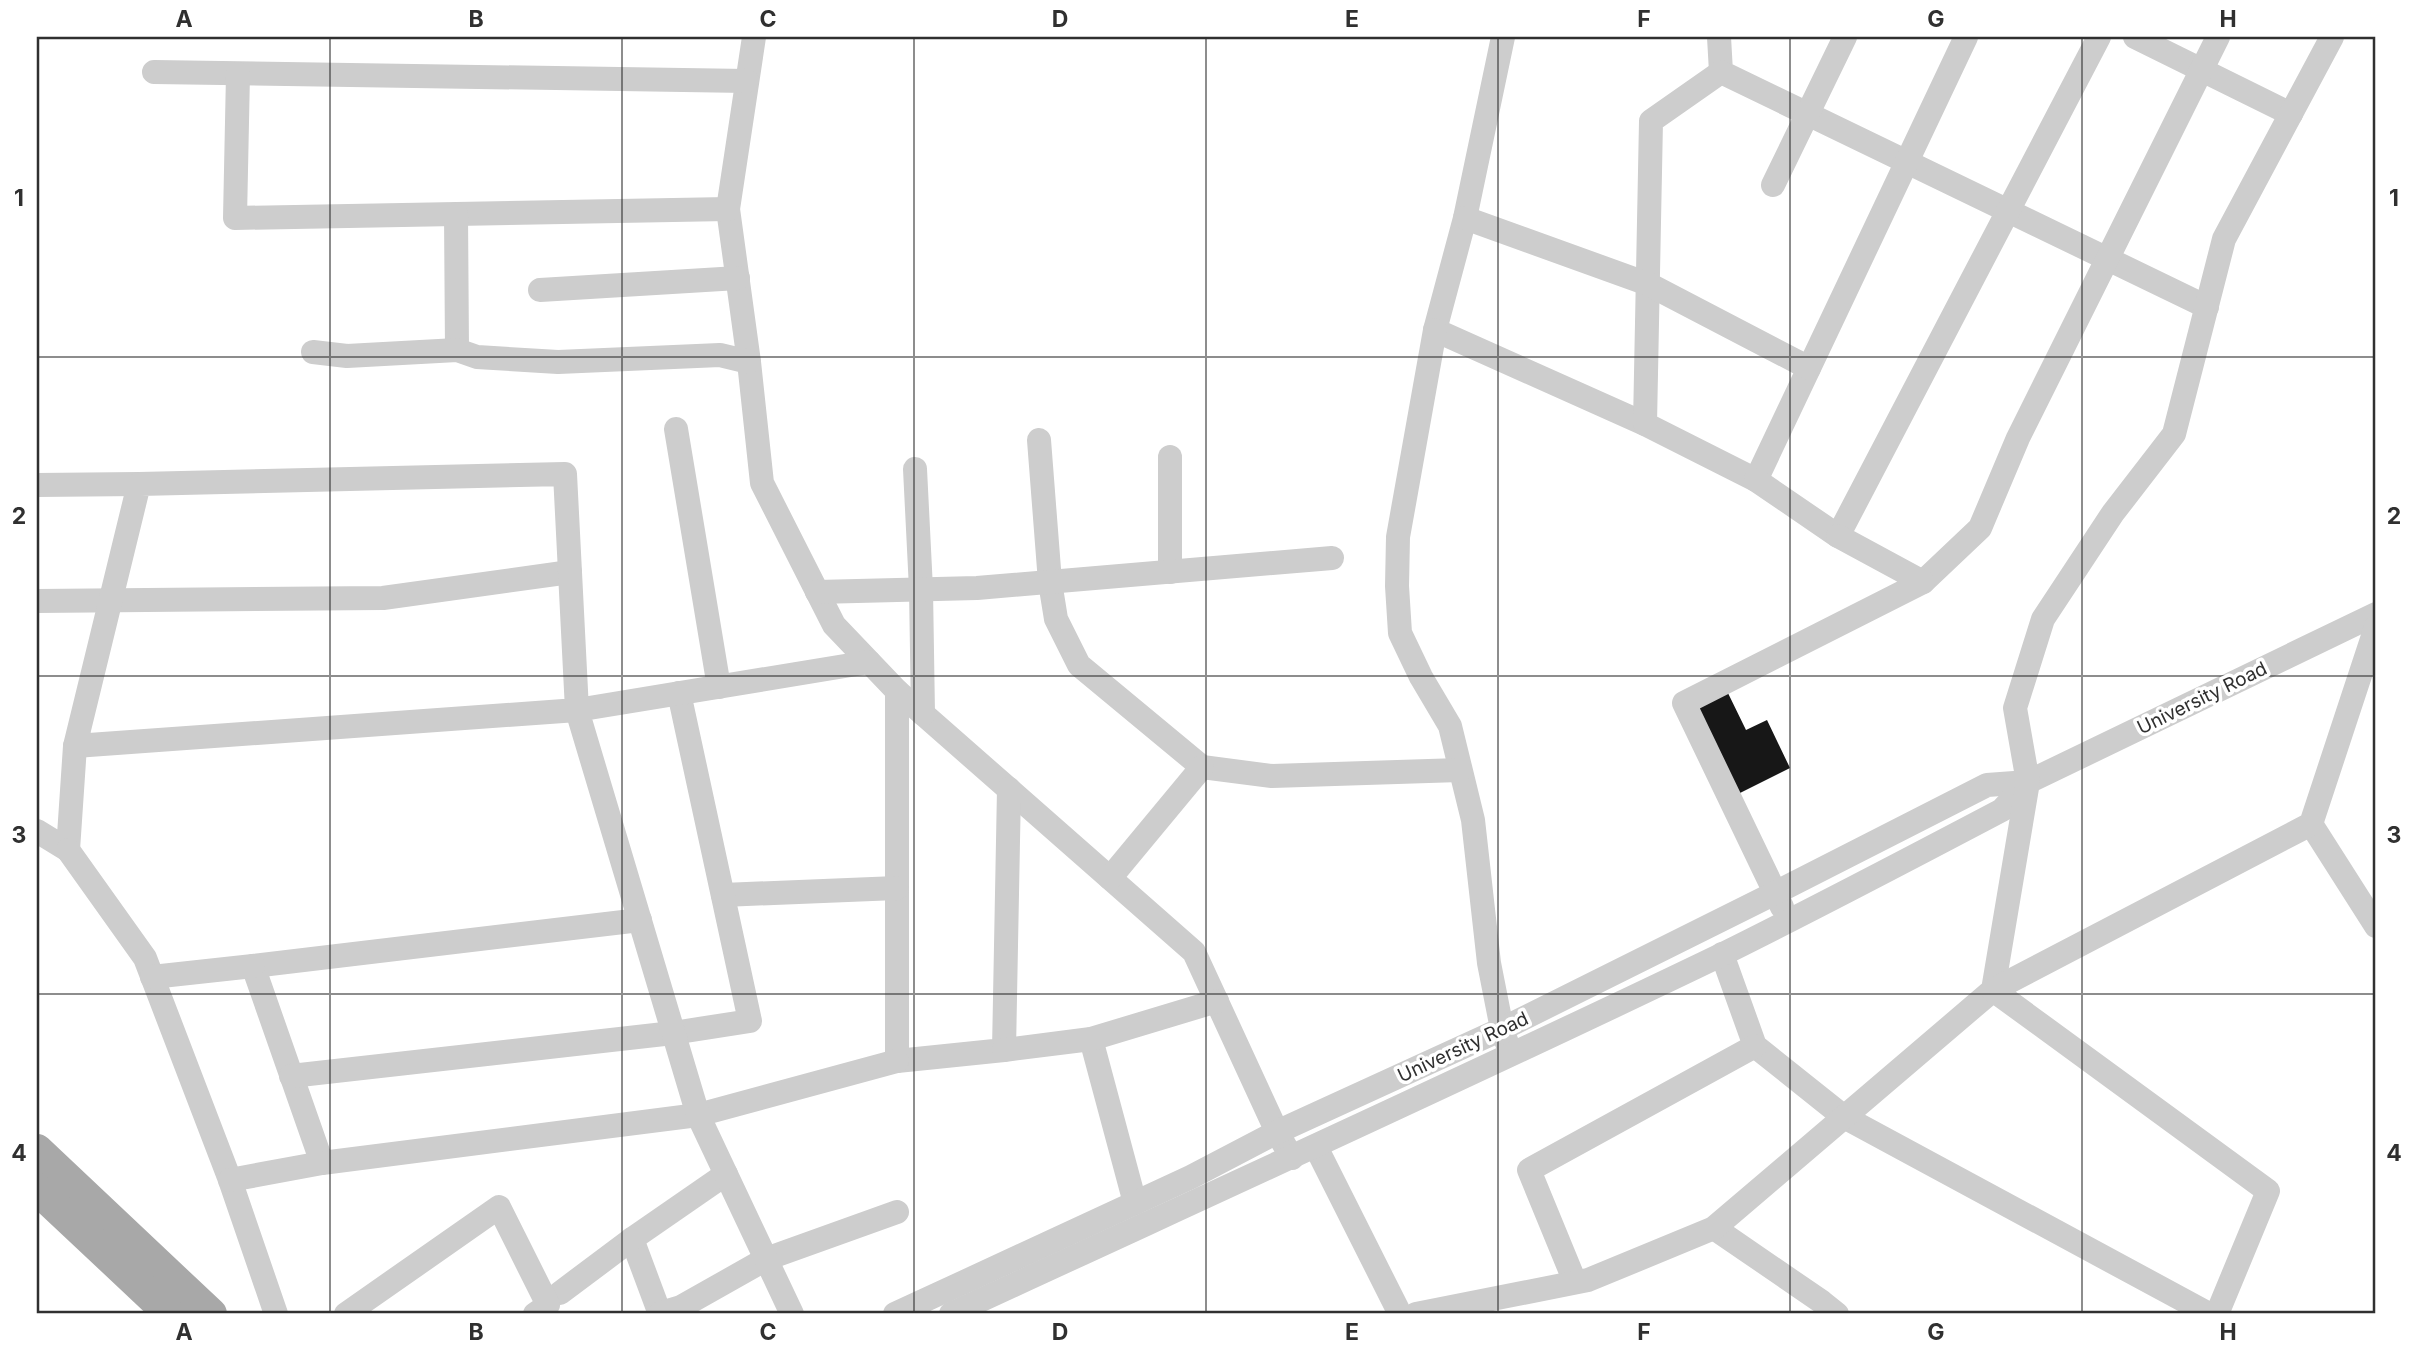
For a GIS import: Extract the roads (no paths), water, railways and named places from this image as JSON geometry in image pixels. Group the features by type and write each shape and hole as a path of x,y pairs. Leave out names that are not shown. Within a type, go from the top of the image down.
{"main road":[{"path":"37,1150 211,1314"},
{"path":"37,1189 170,1314"}],"street":[{"path":"754,37 728,209 762,483 834,625 897,691 1194,952 1292,1158"},
{"path":"1503,37 1465,218 1435,330 1398,537 1397,586 1400,632 1421,677 1450,726 1473,820 1489,962 1502,1029 1511,1054"},
{"path":"1773,185 1846,37"},
{"path":"1756,480 1966,37"},
{"path":"1838,536 2099,37"},
{"path":"2135,37 2291,114"},
{"path":"1788,920 1684,703 1923,582 1980,528 2018,438 2218,37"},
{"path":"1993,990 2028,782 2015,708 2043,619 2113,513 2174,434 2224,239 2332,37"},
{"path":"1721,40 1721,72"},
{"path":"154,72 747,81"},
{"path":"1721,72 2207,307"},
{"path":"1645,424 1651,121 1721,72"},
{"path":"238,74 235,218 728,209"},
{"path":"456,214 457,350"},
{"path":"1465,218 1648,284 1809,368"},
{"path":"540,290 738,278"},
{"path":"1435,330 1645,424 1756,480 1838,536 1923,582"},
{"path":"313,352 347,356 457,350 477,357 558,362 720,355 749,362"},
{"path":"676,429 719,687"},
{"path":"1039,440 1050,582 1056,620 1079,665 1202,767 1272,776 1460,770"},
{"path":"1170,457 1170,572"},
{"path":"915,469 923,714"},
{"path":"37,485 565,474 577,710 698,1115 792,1314"},
{"path":"68,850 75,746 139,484"},
{"path":"817,592 1050,582 1332,558"},
{"path":"37,601 383,598 570,572"},
{"name":"University Road","path":"895,1314 1502,1029 1987,785 2028,782 2376,614"},
{"path":"1416,1314 1588,1280 1714,1228 1993,990 2311,824 2376,626"},
{"path":"75,746 577,710 869,662"},
{"path":"897,691 897,1061"},
{"path":"291,1076 673,1033 750,1021 679,693"},
{"path":"1111,878 1202,767"},
{"name":"University Road","path":"951,1314 1316,1147 1722,954 2003,810 2028,782"},
{"path":"1004,1050 1009,789"},
{"path":"2311,824 2376,926"},
{"path":"37,831 68,850 145,958 230,1180 276,1314"},
{"path":"723,895 897,888"},
{"path":"152,977 640,920"},
{"path":"1722,954 1755,1046 1844,1116 2209,1314"},
{"path":"253,966 322,1163"},
{"path":"1993,990 2269,1191 2217,1314"},
{"path":"230,1180 322,1163 698,1115 897,1061 1091,1039 1217,1001"},
{"path":"1091,1039 1135,1203"},
{"path":"1575,1282 1529,1170 1755,1046"},
{"path":"1316,1147 1400,1314"},
{"path":"560,1293 726,1174"},
{"path":"346,1314 499,1208 548,1305 535,1314"},
{"path":"632,1239 660,1314 681,1307 766,1259 897,1212"},
{"path":"1714,1228 1837,1314"}]}
